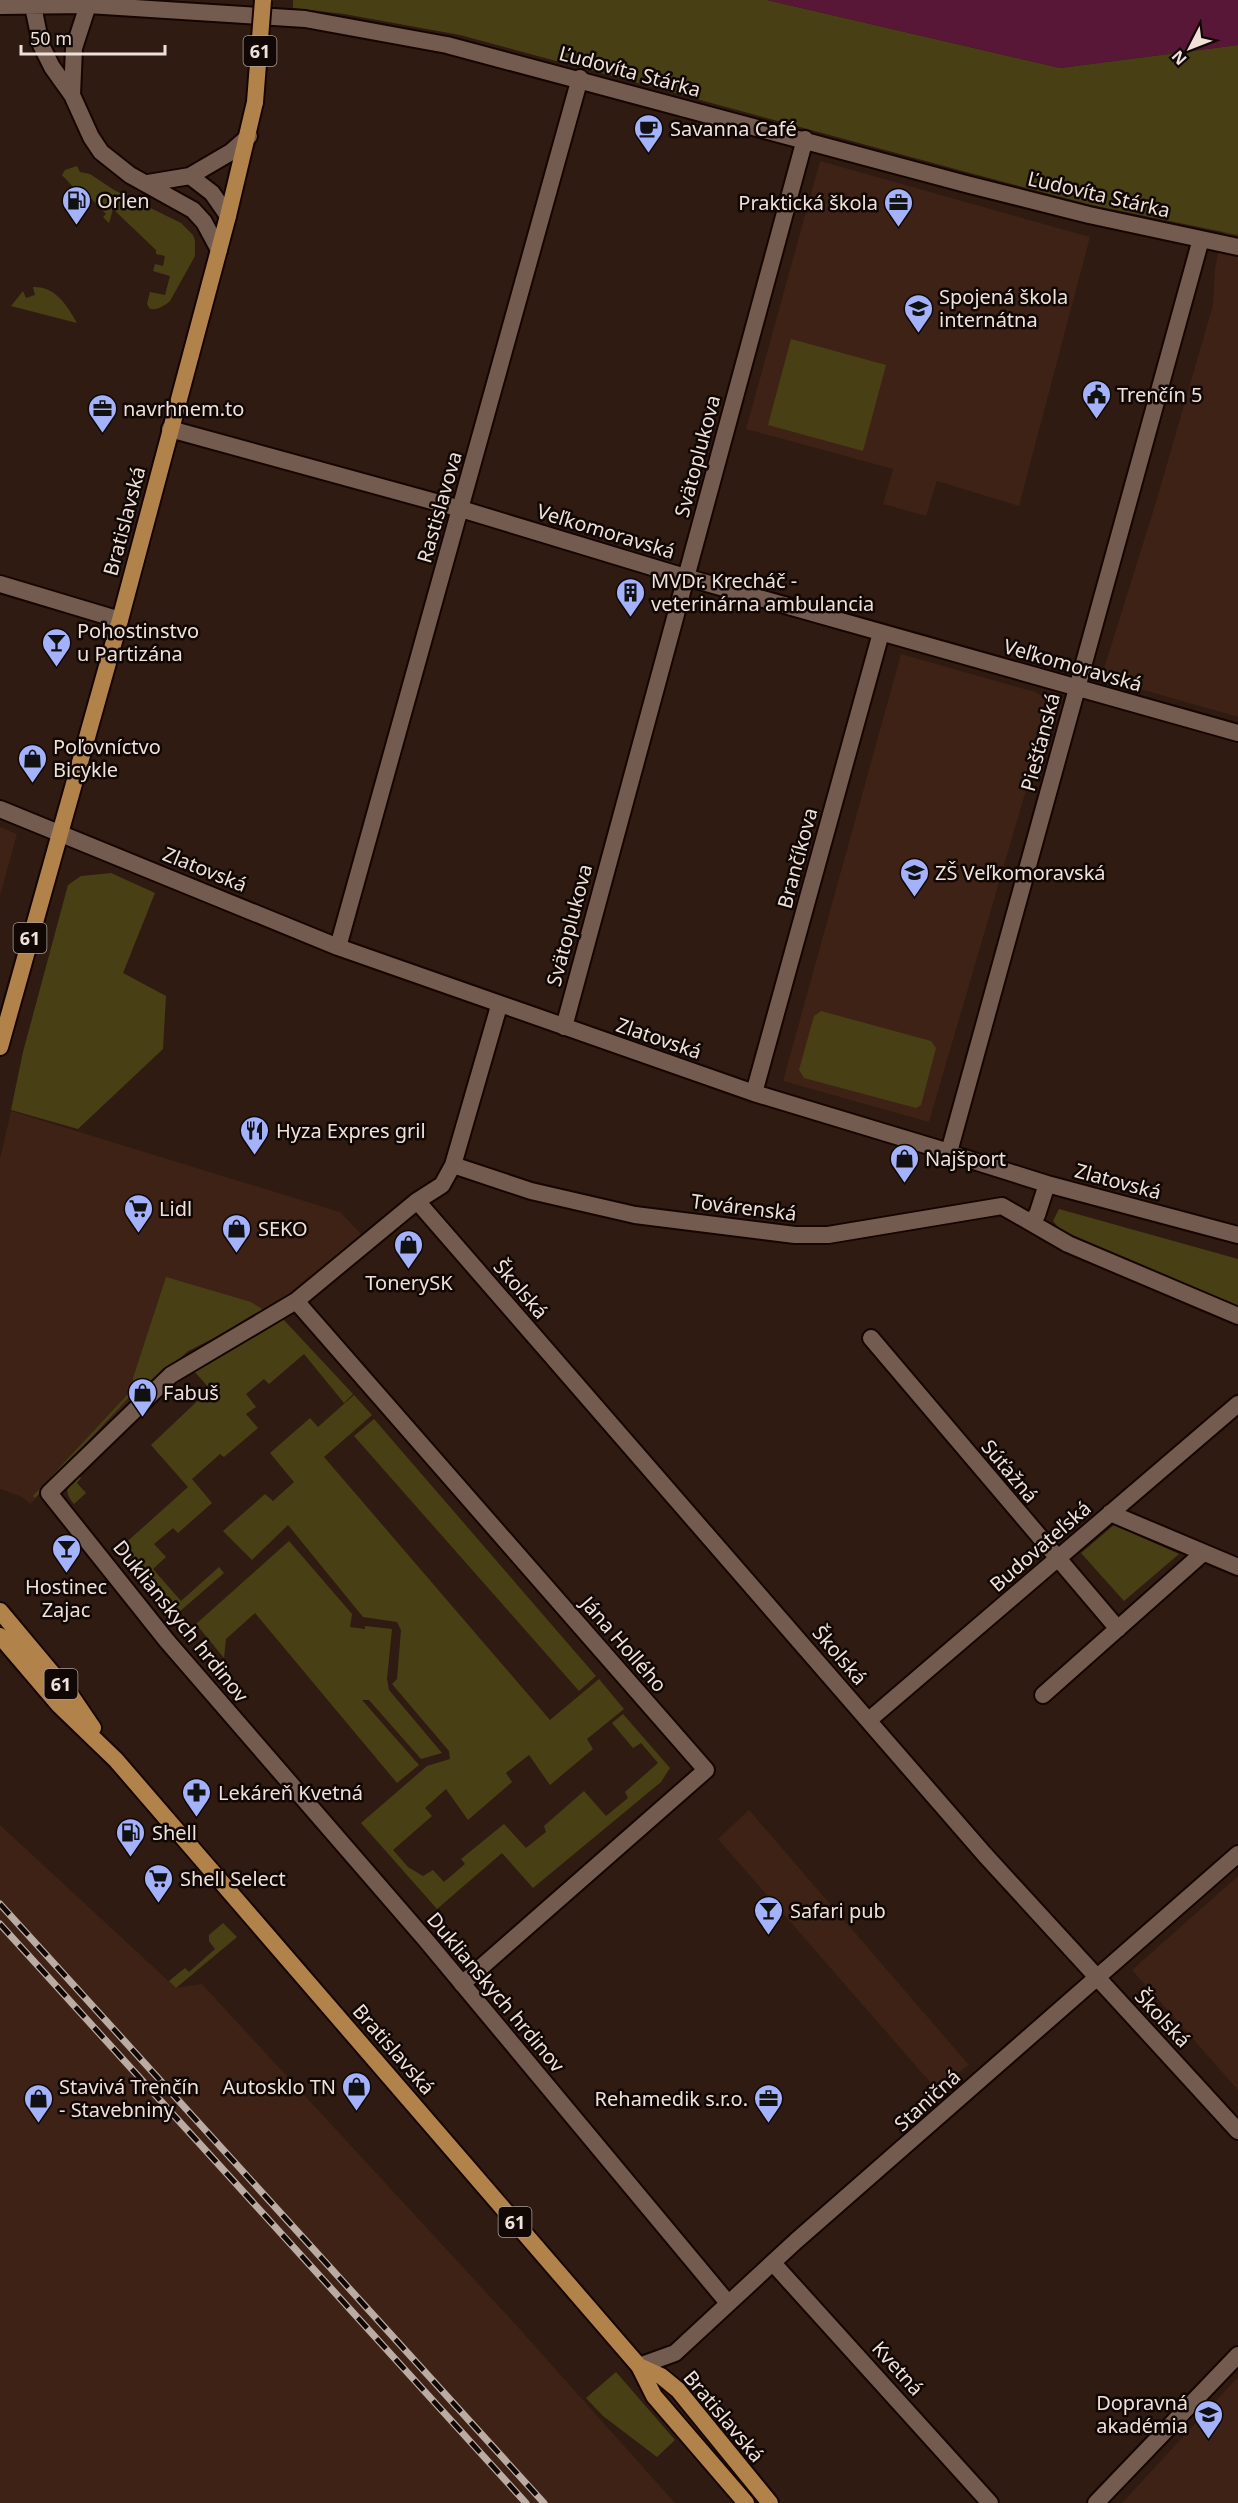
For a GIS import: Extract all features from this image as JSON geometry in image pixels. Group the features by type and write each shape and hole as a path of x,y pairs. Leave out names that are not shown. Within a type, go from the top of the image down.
{"main road":[{"name":"Bratislavská","path":"0,1047 120,620 249,136 255,102 262,0"},
{"name":"Bratislavská","path":"0,1611 72,1697 116,1760"},
{"name":"Bratislavská","path":"0,1636 59,1705 116,1760 639,2366 654,2396 746,2503"},
{"name":"Bratislavská","path":"639,2366 661,2376 678,2390 770,2503"}],"street":[{"name":"Ľudovíta Stárka","path":"0,6 88,5 305,19 447,45 580,78 966,184 1238,247"},
{"path":"72,95 74,48 88,5"},
{"path":"33,6 41,45 52,67 72,95 91,137 101,152 114,165 193,210 204,222 219,250"},
{"name":"Rastislavova","path":"338,947 580,78"},
{"path":"148,183 190,177 231,152 249,136"},
{"name":"Svätoplukova","path":"564,1027 805,139"},
{"path":"190,177 217,198 228,216"},
{"name":"Piešťanská","path":"949,1152 1201,239"},
{"name":"Veľkomoravská","path":"170,429 461,509 686,577 1238,733"},
{"path":"0,584 120,620"},
{"name":"Brančíkova","path":"754,1093 881,633"},
{"name":"Zlatovská","path":"0,808 338,947 499,1006 754,1093 949,1152"},
{"name":"Duklianskych hrdinov","path":"499,1006 453,1165 442,1185 417,1202 296,1301 171,1374 49,1493 167,1641 462,1984 728,2303"},
{"name":"Zlatovská","path":"949,1152 938,1150 1047,1184 1238,1235"},
{"name":"Továrenská","path":"453,1165 531,1191 635,1215 795,1236 828,1235 1002,1206 1068,1244 1238,1316"},
{"path":"1030,1222 1037,1215 1047,1184"},
{"name":"Školská","path":"417,1202 985,1855 1238,2132"},
{"name":"Jána Hollého","path":"296,1301 706,1770 462,1984"},
{"name":"Súťažná","path":"871,1338 1118,1629"},
{"name":"Budovateľská","path":"869,1720 1238,1404"},
{"path":"1110,1513 1238,1567"},
{"path":"1043,1695 1203,1553"},
{"name":"Staničná","path":"639,2366 675,2353 773,2263 1238,1854"},
{"name":"Kvetná","path":"773,2263 990,2503"},
{"path":"1096,2503 1238,2355"}],"shaded area":[{"path":"293,0 767,0 1060,68 1238,45 1238,235 1091,205 460,35 344,14 293,8"},
{"path":"767,0 1238,0 1238,45 1060,68"},
{"name":"Spojená škola internátna","path":"820,161 1090,237 1019,506 937,481 926,516 883,504 893,469 746,429"},
{"path":"77,166 80,172 90,174 114,190 181,223 193,235 195,256 170,301 163,306 150,309 147,304 150,292 165,295 170,276 153,271 155,264 163,266 165,256 156,254 156,250 113,209 109,223 103,217 106,214 79,186 75,189 62,175 65,170"},
{"path":"1223,231 1238,235 1238,717 1101,678 1156,502 1213,305 1215,268"},
{"path":"33,287 54,293 64,303 77,323 11,306 23,291 26,298 35,295"},
{"path":"791,339 886,365 863,451 768,425"},
{"name":"ZŠ Veľkomoravská","path":"901,654 1035,692 1047,699 1048,715 929,1122 783,1081"},
{"path":"0,827 17,834 0,896"},
{"path":"111,873 155,893 123,973 166,996 163,1049 78,1129 11,1110 23,1052 68,885 81,876"},
{"path":"821,1011 931,1041 936,1048 921,1105 916,1108 804,1078 799,1070 814,1016"},
{"path":"11,1111 340,1212 362,1235 303,1289 267,1312 188,1351 30,1504 22,1497 0,1489 0,1159"},
{"path":"1059,1209 1238,1259 1238,1309 1062,1232 1053,1221"},
{"path":"166,1277 251,1302 267,1312 188,1351 133,1401 133,1378"},
{"path":"282,1318 353,1394 344,1403 304,1354 269,1384 264,1379 246,1394 256,1407 246,1414 258,1428 224,1457 220,1454 192,1479 212,1503 178,1533 173,1528 154,1544 166,1557 153,1569 181,1601 219,1567 224,1573 178,1613 120,1548 188,1487 151,1445 210,1389 193,1370"},
{"path":"129,1393 132,1394 35,1498 33,1496"},
{"path":"354,1395 372,1415 324,1457 550,1720 599,1679 624,1709 587,1739 593,1749 550,1785 529,1755 506,1773 512,1782 468,1820 446,1789 425,1808 432,1816 393,1850 408,1867 423,1876 433,1870 444,1882 465,1864 461,1859 504,1824 526,1848 546,1832 544,1826 584,1791 606,1816 628,1798 625,1792 658,1763 641,1743 633,1748 612,1723 623,1714 670,1768 661,1782 533,1888 502,1853 437,1909 361,1823 427,1766 450,1759 449,1751 392,1684 397,1679 401,1630 397,1622 363,1617 288,1525 252,1560 223,1531 265,1494 273,1501 294,1482 270,1453 310,1418 318,1427"},
{"path":"374,1419 596,1676 579,1691 354,1436"},
{"path":"77,1474 81,1478 77,1483 86,1493 74,1504 67,1492"},
{"path":"1114,1525 1179,1554 1124,1601 1081,1553"},
{"path":"289,1541 352,1614 350,1627 392,1629 387,1679 389,1690 442,1753 421,1759 369,1700 362,1700 419,1765 397,1783 255,1613 226,1639 224,1658 196,1624"},
{"path":"749,1810 969,2065 936,2089 718,1839"},
{"path":"0,1825 176,1988 202,1984 507,2315 675,2503 0,2503"},
{"path":"1238,1876 1238,2090 1132,1970"},
{"path":"223,1923 237,1937 176,1988 169,1981 185,1968 189,1972 215,1949 209,1941 209,1935"},
{"path":"616,2372 675,2440 657,2457 603,2416 586,2398"},
{"name":"Dopravná akadémia","path":"1238,2377 1238,2503 1122,2503"}],"railway":[{"path":"0,1904 544,2503"},
{"path":"0,1924 526,2503"}],"place":[{"name":"Savanna Café","path":"649,154"},
{"name":"Orlen","path":"76,226"},
{"name":"Praktická škola","path":"899,228"},
{"name":"Spojená škola internátna","path":"918,334"},
{"name":"Trenčín 5","path":"1096,420"},
{"name":"navrhnem.to","path":"102,434"},
{"name":"MVDr. Krecháč - veterinárna ambulancia","path":"630,618"},
{"name":"Pohostinstvo u Partizána","path":"56,668"},
{"name":"Poľovníctvo Bicykle","path":"32,784"},
{"name":"ZŠ Veľkomoravská","path":"914,898"},
{"name":"Hyza Expres gril","path":"255,1156"},
{"name":"Najšport","path":"904,1184"},
{"name":"Lidl","path":"138,1234"},
{"name":"SEKO","path":"237,1254"},
{"name":"TonerySK","path":"409,1270"},
{"name":"Fabuš","path":"142,1418"},
{"name":"Hostinec Zajac","path":"66,1574"},
{"name":"Lekáreň Kvetná","path":"197,1818"},
{"name":"Shell","path":"131,1858"},
{"name":"Shell Select","path":"159,1904"},
{"name":"Safari pub","path":"769,1936"},
{"name":"Autosklo TN","path":"357,2112"},
{"name":"Stavivá Trenčín - Stavebniny","path":"38,2124"},
{"name":"Rehamedik s.r.o.","path":"769,2124"},
{"name":"Dopravná akadémia","path":"1209,2440"}]}
